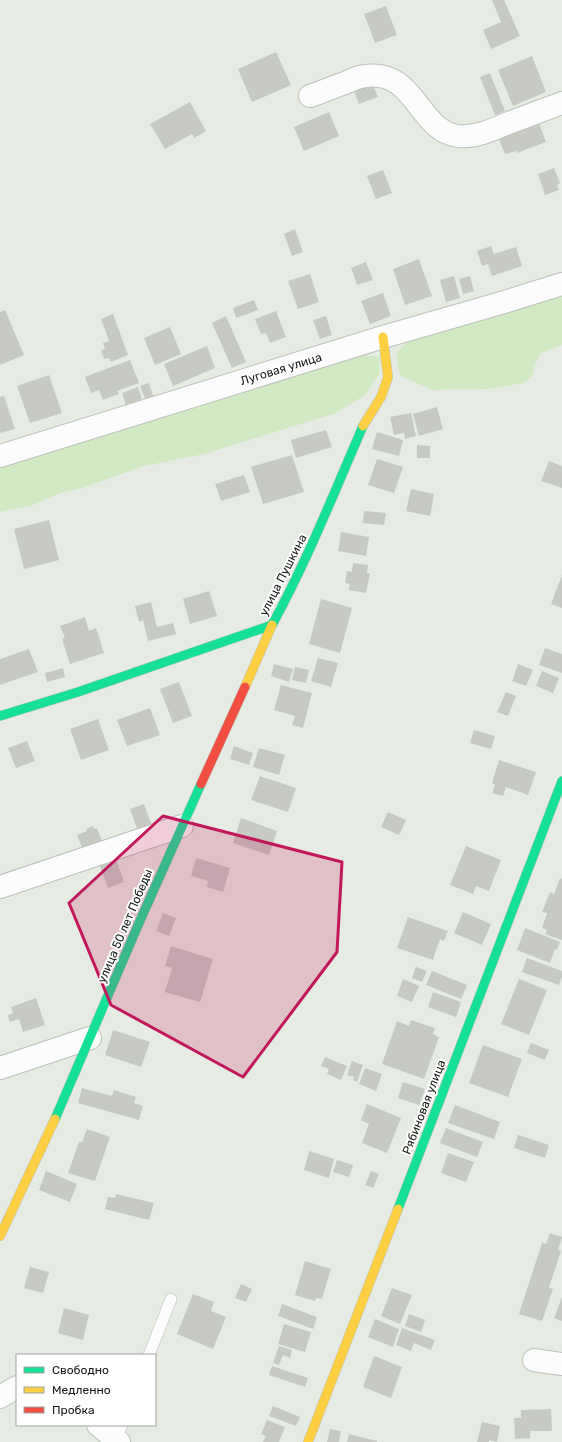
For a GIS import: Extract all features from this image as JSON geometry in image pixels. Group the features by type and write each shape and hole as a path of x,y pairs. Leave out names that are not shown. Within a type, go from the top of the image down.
{"street":[{"path":"310,96 362,76 377,75 385,77 399,83 432,121 441,129 449,134 465,136 477,135 562,103"},
{"name":"Луговая улица","path":"0,456 383,337 562,284"},
{"name":"улица Пушкина","path":"0,716 78,692 272,625 311,548 365,421 381,397 385,387 388,377 383,337"},
{"name":"улица 50 лет Победы","path":"0,1236 46,1140 139,923 272,625"},
{"name":"Рябиновая улица","path":"308,1442 562,781"},
{"path":"0,888 182,826"},
{"path":"0,1068 90,1038"},
{"path":"534,1360 562,1364"},
{"path":"0,1397 16,1388"},
{"path":"100,1426 119,1436"}],"lane":[{"path":"149,1354 171,1300"}],"highlighted area":[{"path":"163,816 342,862 337,952 243,1077 111,1005 69,903"}],"green space":[{"path":"562,293 562,345 541,353 536,361 532,376 524,383 489,389 433,390 401,376 397,364 397,352 409,340"},
{"path":"358,354 380,357 379,374 365,395 336,413 204,454 144,466 82,488 60,493 31,506 0,512 0,464"}],"building":[{"path":"492,0 504,0 520,36 491,49 483,30 501,22"},
{"path":"386,6 397,35 375,43 364,14"},
{"path":"276,52 291,85 252,102 238,69"},
{"path":"532,56 546,92 513,106 498,70"},
{"path":"490,73 505,111 495,115 480,77"},
{"path":"372,83 378,97 359,104 354,91"},
{"path":"190,102 206,131 194,138 192,134 165,149 150,124"},
{"path":"329,112 339,136 304,151 294,127"},
{"path":"539,123 546,142 517,153 516,151 505,154 498,137"},
{"path":"554,168 560,183 557,185 559,190 545,195 538,174"},
{"path":"383,170 392,193 376,199 367,176"},
{"path":"295,229 303,252 292,256 284,234"},
{"path":"491,246 494,254 516,247 522,266 492,276 488,264 482,266 477,251"},
{"path":"419,259 432,296 405,305 393,269"},
{"path":"366,262 373,280 357,285 351,268"},
{"path":"310,274 319,302 298,309 288,281"},
{"path":"454,276 460,298 446,302 440,280"},
{"path":"470,276 474,291 463,294 459,279"},
{"path":"383,293 391,316 370,324 361,301"},
{"path":"254,300 258,310 236,318 233,308"},
{"path":"5,310 24,355 0,365 0,312"},
{"path":"276,311 286,337 270,343 266,333 261,334 255,319"},
{"path":"113,314 128,355 111,362 109,358 104,359 101,350 105,349 103,343 109,341 101,319"},
{"path":"226,316 246,362 232,368 212,323"},
{"path":"326,316 332,335 320,339 313,320"},
{"path":"170,327 181,354 155,365 144,338"},
{"path":"207,346 215,368 173,386 164,364"},
{"path":"130,360 139,383 117,391 119,394 103,400 99,390 91,393 85,377"},
{"path":"49,375 62,413 30,423 17,386"},
{"path":"149,383 154,398 146,401 140,386"},
{"path":"138,387 142,399 126,405 122,393"},
{"path":"4,396 15,429 0,433 0,397"},
{"path":"437,407 443,429 419,436 413,414"},
{"path":"411,413 416,436 405,439 404,433 394,435 390,417"},
{"path":"326,430 332,447 296,458 291,440"},
{"path":"377,432 403,440 399,456 372,449"},
{"path":"417,445 430,446 430,458 417,458"},
{"path":"292,455 304,492 263,504 251,467"},
{"path":"377,459 403,467 394,493 368,485"},
{"path":"549,461 562,466 562,488 541,481"},
{"path":"244,475 250,492 221,501 215,484"},
{"path":"411,489 434,494 430,516 406,511"},
{"path":"364,511 386,513 384,525 363,523"},
{"path":"49,520 59,560 24,569 14,529"},
{"path":"341,532 369,537 366,556 338,551"},
{"path":"353,563 368,565 367,573 370,573 366,593 349,590 350,584 345,583 347,571 352,572"},
{"path":"562,575 562,608 551,604"},
{"path":"209,591 217,616 190,624 183,599"},
{"path":"321,599 352,608 340,653 309,644"},
{"path":"151,602 157,627 173,623 176,634 148,641 143,620 139,622 135,606"},
{"path":"85,617 89,631 96,628 104,653 70,664 62,639 65,638 60,626"},
{"path":"545,648 562,654 562,673 539,665"},
{"path":"29,649 38,672 0,685 0,659"},
{"path":"318,658 338,663 331,687 311,681"},
{"path":"274,664 293,669 289,682 271,676"},
{"path":"518,664 533,670 526,686 512,681"},
{"path":"295,667 309,670 306,683 292,680"},
{"path":"63,668 65,677 47,682 45,673"},
{"path":"542,671 559,678 553,693 536,686"},
{"path":"179,682 192,716 173,723 160,689"},
{"path":"281,685 312,693 303,728 292,725 295,716 274,710"},
{"path":"506,692 516,696 508,716 497,712"},
{"path":"150,708 160,735 127,746 117,720"},
{"path":"98,719 109,750 81,760 70,729"},
{"path":"474,730 495,736 491,749 470,743"},
{"path":"27,741 35,761 16,768 8,748"},
{"path":"234,746 253,753 249,765 230,759"},
{"path":"259,748 285,755 279,775 253,767"},
{"path":"499,760 536,772 528,795 506,787 503,796 492,793 495,785 492,783"},
{"path":"260,776 296,788 288,812 251,800"},
{"path":"144,804 152,826 138,831 130,809"},
{"path":"388,812 406,820 399,835 381,827"},
{"path":"241,818 277,831 269,855 233,843"},
{"path":"93,826 94,829 97,828 103,843 83,850 77,835 87,831 86,829"},
{"path":"466,846 501,860 489,891 476,886 473,894 450,885"},
{"path":"196,858 230,868 223,892 207,887 208,881 191,876"},
{"path":"116,859 124,882 108,888 99,864"},
{"path":"560,878 562,879 562,940 545,934 547,930 542,928 547,913 542,912 550,892 554,894"},
{"path":"463,912 491,924 482,945 454,933"},
{"path":"163,913 176,918 169,936 156,931"},
{"path":"408,917 448,931 444,941 440,939 433,960 397,948"},
{"path":"525,928 560,942 557,950 555,949 550,963 517,950"},
{"path":"171,946 213,959 200,1002 165,992 172,968 165,966"},
{"path":"527,958 562,971 562,977 559,985 522,972"},
{"path":"416,967 427,971 422,982 412,978"},
{"path":"432,971 467,985 461,999 426,985"},
{"path":"403,979 419,986 412,1002 397,996"},
{"path":"519,979 547,990 529,1035 501,1024"},
{"path":"433,992 461,1002 456,1017 428,1007"},
{"path":"36,998 45,1025 23,1032 19,1019 10,1022 8,1015 13,1013 11,1007"},
{"path":"411,1020 435,1028 433,1034 439,1037 424,1079 382,1064 397,1021 409,1026"},
{"path":"113,1030 150,1042 141,1067 105,1055"},
{"path":"531,1043 549,1050 545,1060 527,1053"},
{"path":"483,1045 522,1059 508,1097 469,1083"},
{"path":"325,1057 347,1066 341,1080 327,1074 329,1069 321,1066"},
{"path":"352,1061 363,1065 357,1082 353,1080 354,1077 347,1075"},
{"path":"365,1068 382,1074 376,1091 359,1084"},
{"path":"403,1082 425,1089 419,1105 398,1098"},
{"path":"82,1088 112,1096 114,1090 136,1097 134,1103 143,1106 139,1120 78,1103"},
{"path":"367,1104 401,1118 387,1153 362,1143 369,1124 361,1120"},
{"path":"455,1105 500,1122 494,1139 448,1123"},
{"path":"446,1128 483,1142 477,1157 440,1143"},
{"path":"87,1129 110,1137 95,1181 68,1173 79,1142 82,1142"},
{"path":"518,1135 549,1145 545,1158 514,1148"},
{"path":"309,1151 334,1159 329,1178 304,1170"},
{"path":"448,1153 474,1162 466,1182 441,1173"},
{"path":"337,1160 353,1165 349,1177 333,1172"},
{"path":"46,1171 77,1184 70,1202 39,1190"},
{"path":"371,1171 379,1174 373,1188 365,1185"},
{"path":"116,1194 154,1203 149,1220 105,1209 108,1197 115,1198"},
{"path":"550,1233 562,1237 558,1250 561,1251 549,1288 553,1289 542,1321 519,1314 542,1243 546,1244"},
{"path":"305,1261 331,1269 322,1299 316,1298 315,1301 295,1295"},
{"path":"30,1267 49,1272 43,1293 24,1288"},
{"path":"241,1284 252,1289 246,1302 235,1298"},
{"path":"392,1288 412,1295 400,1324 381,1316"},
{"path":"193,1294 214,1302 211,1311 226,1317 213,1349 177,1334"},
{"path":"562,1297 562,1321 554,1318"},
{"path":"282,1304 317,1317 313,1329 278,1316"},
{"path":"64,1308 89,1315 83,1340 58,1333"},
{"path":"409,1314 425,1320 421,1332 405,1326"},
{"path":"375,1319 399,1329 393,1347 368,1337"},
{"path":"284,1324 311,1332 305,1352 278,1344"},
{"path":"402,1328 435,1340 431,1350 414,1343 411,1351 396,1345"},
{"path":"279,1346 292,1350 290,1358 283,1355 279,1365 273,1363"},
{"path":"374,1356 402,1367 391,1398 363,1387"},
{"path":"272,1366 308,1378 305,1387 269,1375"},
{"path":"273,1406 300,1417 296,1426 269,1416"},
{"path":"551,1409 552,1431 530,1431 530,1438 515,1439 514,1418 521,1418 521,1410"},
{"path":"267,1420 285,1427 279,1442 263,1442 266,1436 261,1434"},
{"path":"482,1422 500,1426 497,1442 489,1440 489,1442 477,1442"},
{"path":"330,1429 341,1431 339,1442 327,1442"},
{"path":"349,1434 377,1441 377,1442 347,1442"}],"traffic: fast":[{"path":"0,716 78,692 272,625 309,552 363,426"},
{"path":"398,1209 562,781"},
{"path":"55,1119 139,923 201,784"}],"traffic: slow":[{"path":"363,426 381,397 388,377 383,337"},
{"path":"245,687 272,625"},
{"path":"0,1236 55,1119"},
{"path":"308,1442 398,1209"}],"traffic: jam":[{"path":"201,784 245,687"}]}
